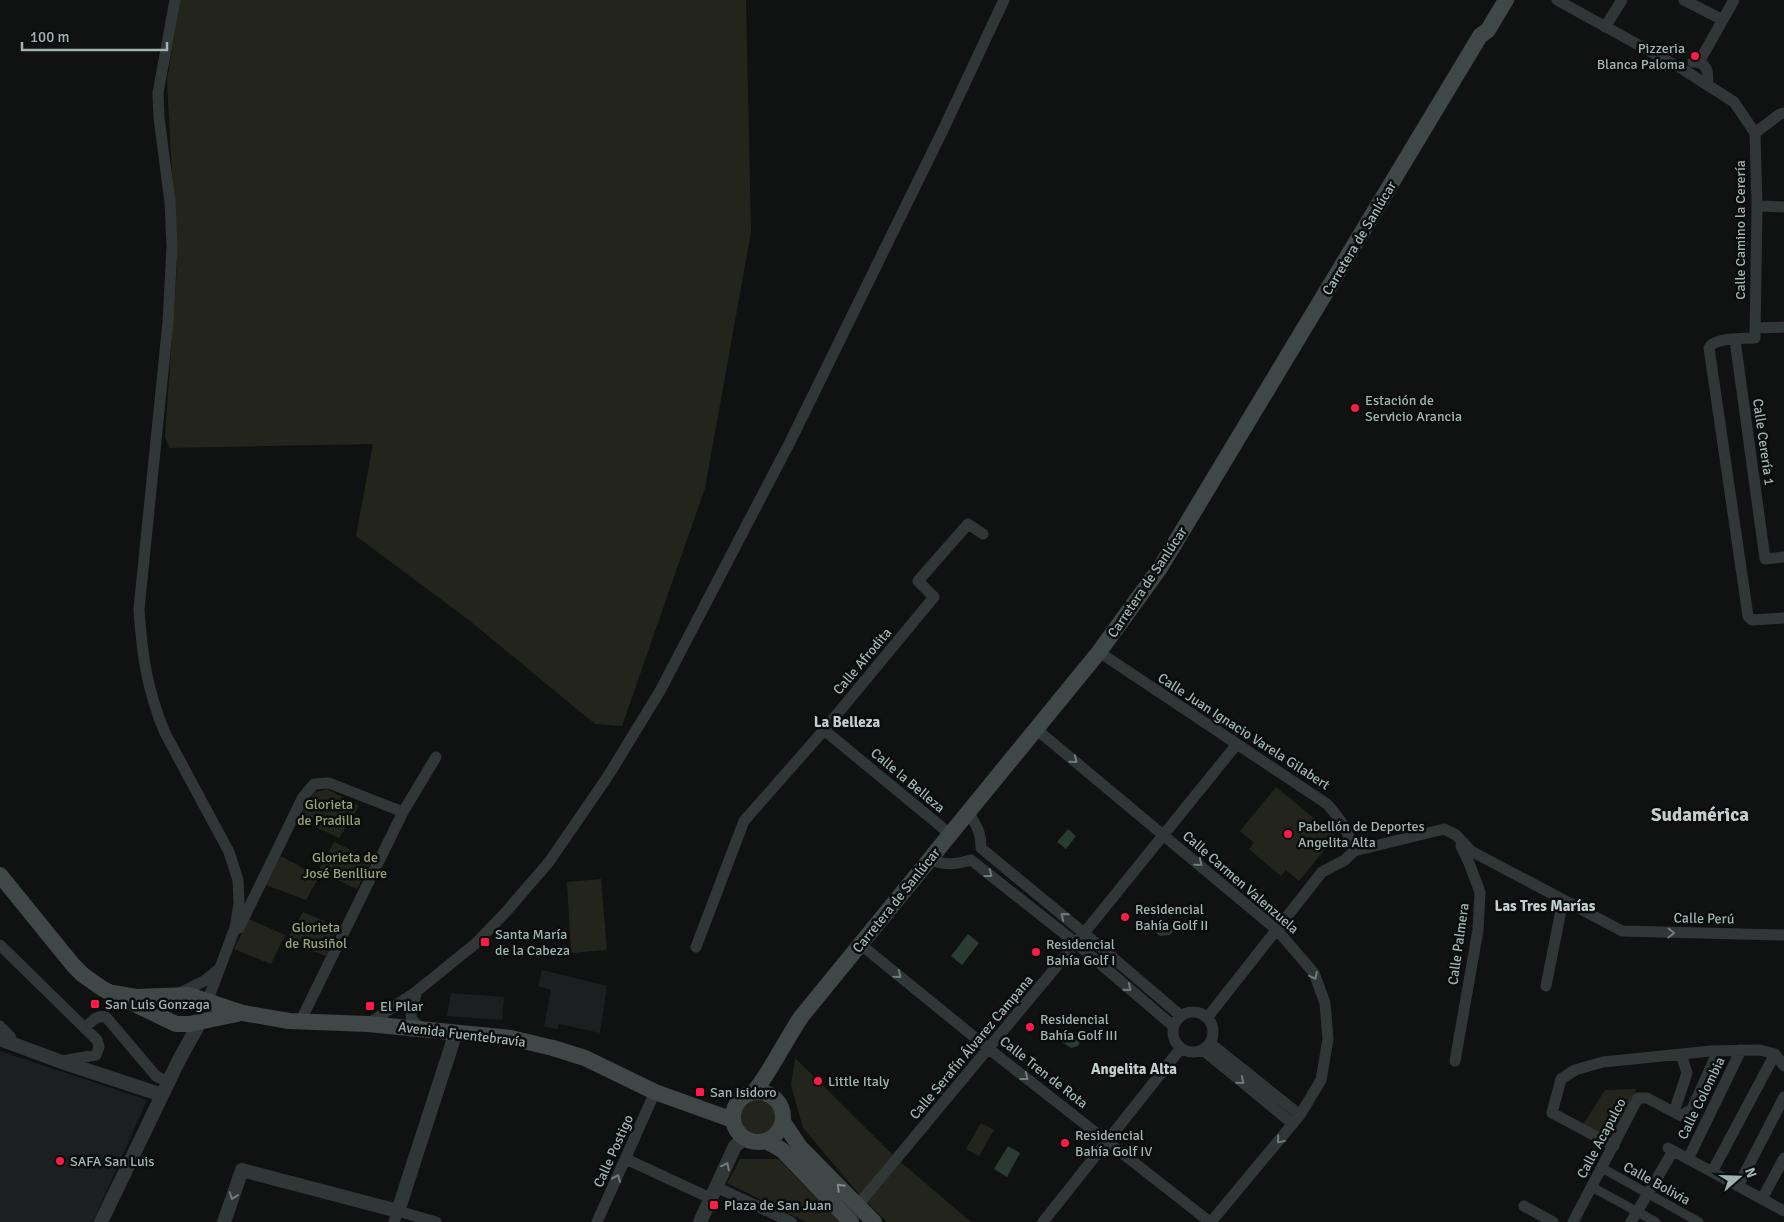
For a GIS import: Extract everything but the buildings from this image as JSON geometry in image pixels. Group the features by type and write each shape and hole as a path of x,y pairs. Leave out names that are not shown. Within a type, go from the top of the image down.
{"main road":[{"name":"Carretera de Sanlúcar","path":"1480,36 1482,23 1496,0"},
{"name":"Carretera de Sanlúcar","path":"754,1092 801,1016 1099,652 1160,568 1480,36 1488,30 1506,0"},
{"path":"2,881 73,965 92,982 113,993 169,1021 182,1024 200,1022 207,1002 195,996 136,997 113,993"},
{"path":"169,1021 168,1005 173,997 177,995"},
{"name":"Avenida Fuentebravía","path":"207,1002 243,1013 300,1022 368,1024 511,1038 554,1048 593,1062 655,1092 733,1120"},
{"name":"Avenida Fuentebravía","path":"200,1022 215,1017 243,1013"},
{"path":"739,1100 734,1111 733,1120 737,1130 745,1138 757,1142 766,1141 778,1132 783,1122 783,1111 779,1103 773,1064"},
{"path":"699,1108 739,1100 748,1093 754,1092 768,1093 779,1103"},
{"path":"783,1122 800,1147 874,1222"},
{"path":"766,1141 782,1150 851,1222"}],"street":[{"path":"175,0 158,93 159,118 170,202 172,247 168,322 139,609 142,655 157,715 225,844 238,880 239,904 232,938 207,1002"},
{"path":"368,1024 417,992 475,944 505,913 549,862 608,776 660,691 790,442 943,130 1004,0"},
{"path":"1557,0 1684,70 1734,102 1755,133 1784,113"},
{"path":"1605,27 1622,0"},
{"path":"1684,0 1722,20"},
{"path":"1699,62 1734,0"},
{"path":"1684,70 1693,62 1699,62 1706,67 1709,75 1707,85"},
{"name":"Calle Camino la Cerería","path":"1755,133 1757,206 1755,328"},
{"path":"1757,206 1784,207"},
{"path":"1784,327 1755,328 1755,338 1718,341 1711,344 1709,348 1748,616 1752,620 1784,618"},
{"name":"Calle Cerería 1","path":"1735,340 1765,559 1784,556"},
{"name":"Calle Afrodita","path":"696,947 744,821 824,730 934,597 918,581 968,524 983,534"},
{"name":"Calle Juan Ignacio Varela Gilabert","path":"1099,652 1327,804 1340,817 1354,851"},
{"name":"Calle Carmen Valenzuela","path":"1036,728 1277,930 1314,973 1325,1003 1328,1039 1321,1080 1297,1119 1211,1222"},
{"name":"Calle la Belleza","path":"824,730 950,834"},
{"name":"Calle Serafín Álvarez Campana","path":"858,1205 989,1049 1237,744"},
{"path":"300,1022 403,812 436,757"},
{"path":"232,938 240,927 303,797 314,784 329,783 403,812"},
{"path":"928,860 955,865 971,860 981,848 981,835 968,813"},
{"path":"1207,1018 1322,872 1345,860 1354,851 1444,829 1456,835 1471,851 1563,900 1546,986"},
{"name":"Calle Palmera","path":"1455,1061 1478,930 1480,892 1456,835"},
{"path":"981,848 1180,1016"},
{"path":"971,860 1076,943 1173,1026"},
{"path":"238,880 249,888 258,888"},
{"name":"Calle Perú","path":"1563,900 1622,931 1784,935"},
{"name":"Calle Tren de Rota","path":"860,944 989,1049 1211,1222"},
{"path":"0,945 97,1040 99,1047 96,1055 59,1061"},
{"path":"177,995 204,981 220,968"},
{"path":"417,992 411,1010 413,1020 424,1029"},
{"path":"397,1005 411,1010"},
{"path":"1188,1012 1200,1013 1207,1018 1213,1032 1206,1047 1194,1052 1188,1052 1175,1042 1173,1026 1180,1016 1188,1012"},
{"path":"85,1028 94,1018 100,1016 106,1018 165,1089"},
{"path":"169,1021 178,1036 180,1047 179,1060"},
{"path":"102,1222 179,1060 200,1022"},
{"path":"0,1025 11,1036 6,1041 59,1061 165,1089"},
{"path":"396,1216 456,1032"},
{"path":"1206,1047 1297,1119"},
{"path":"1043,1222 1106,1140 1181,1048"},
{"name":"Calle Colombia","path":"1688,1159 1741,1050"},
{"path":"1614,1146 1552,1113 1561,1079 1575,1070 1603,1062 1718,1051 1760,1050 1775,1054 1784,1066"},
{"path":"1681,1054 1687,1072 1674,1112 1681,1116 1692,1109 1718,1051"},
{"path":"1712,1172 1775,1054"},
{"name":"Calle Postigo","path":"597,1222 655,1092"},
{"path":"1738,1186 1784,1097"},
{"name":"Calle Acapulco","path":"1573,1222 1638,1098 1647,1098 1674,1112"},
{"path":"700,1222 735,1146 745,1138"},
{"path":"1634,1217 1648,1194 1670,1149 1784,1211"},
{"path":"1762,1199 1784,1158"},
{"path":"626,1159 791,1222"},
{"name":"Calle Bolivia","path":"1602,1168 1699,1222"},
{"path":"224,1222 242,1170 396,1216 436,1222"},
{"path":"1592,1188 1634,1217 1656,1222"},
{"path":"1524,1206 1553,1222"}],"shaded area":[{"path":"1068,829 1076,836 1066,849 1057,842"},
{"path":"1154,924 1162,926 1171,924 1174,927 1173,931 1170,935 1160,936 1152,930"},
{"path":"968,934 979,943 962,965 951,956"},
{"path":"542,970 607,986 600,1033 559,1024 558,1029 544,1027 551,990 538,986"},
{"path":"451,993 504,997 502,1020 447,1016"},
{"path":"1078,1035 1082,1038 1078,1046 1071,1048 1062,1042 1061,1036 1069,1037"},
{"name":"SAFA San Luis","path":"0,1051 147,1100 93,1222 0,1222"},
{"path":"1008,1146 1020,1153 1007,1177 994,1169"}],"green space":[{"path":"180,0 746,0 751,232 705,488 622,726 595,724 470,621 356,536 373,444 169,448 165,436 177,266 167,81"},
{"name":"Pabellón de Deportes Angelita Alta","path":"1276,787 1336,836 1299,881 1286,870 1281,876 1249,849 1254,843 1240,831"},
{"name":"Glorieta de Pradilla","path":"327,789 359,806 339,838 298,819 314,793"},
{"name":"Glorieta de José Benlliure","path":"334,842 372,860 357,889 318,871"},
{"path":"281,856 319,877 306,900 263,884"},
{"path":"601,879 607,950 571,953 567,882"},
{"name":"Glorieta de Rusiñol","path":"303,912 338,927 326,956 286,941"},
{"path":"249,919 285,935 271,964 234,949"},
{"path":"795,1058 897,1159 971,1222 887,1222 864,1200 803,1128 791,1085"},
{"path":"1636,1089 1612,1138 1582,1126 1605,1090"},
{"path":"758,1099 765,1100 771,1104 775,1110 775,1124 771,1130 765,1134 758,1135 751,1134 745,1130 741,1124 740,1117 741,1110 745,1104 751,1100"},
{"path":"981,1123 994,1130 979,1156 966,1149"},
{"path":"740,1159 778,1159 841,1222 806,1222 727,1183"}],"place":[{"name":"Pizzeria Blanca Paloma","path":"1695,56"},
{"name":"Estación de Servicio Arancia","path":"1355,408"},
{"name":"Pabellón de Deportes Angelita Alta","path":"1288,834"},
{"name":"Residencial Bahía Golf II","path":"1125,917"},
{"name":"Santa María de la Cabeza","path":"485,942"},
{"name":"Residencial Bahía Golf I","path":"1036,952"},
{"name":"San Luis Gonzaga","path":"95,1004"},
{"name":"El Pilar","path":"370,1006"},
{"name":"Residencial Bahía Golf III","path":"1030,1027"},
{"name":"Little Italy","path":"818,1081"},
{"name":"San Isidoro","path":"700,1092"},
{"name":"Residencial Bahía Golf IV","path":"1065,1143"},
{"name":"SAFA San Luis","path":"60,1161"},
{"name":"Plaza de San Juan","path":"714,1205"}],"district":[{"name":"La Belleza","path":"847,722"},
{"name":"Sudamérica","path":"1700,814"},
{"name":"Las Tres Marías","path":"1545,906"},
{"name":"Angelita Alta","path":"1134,1069"}]}
